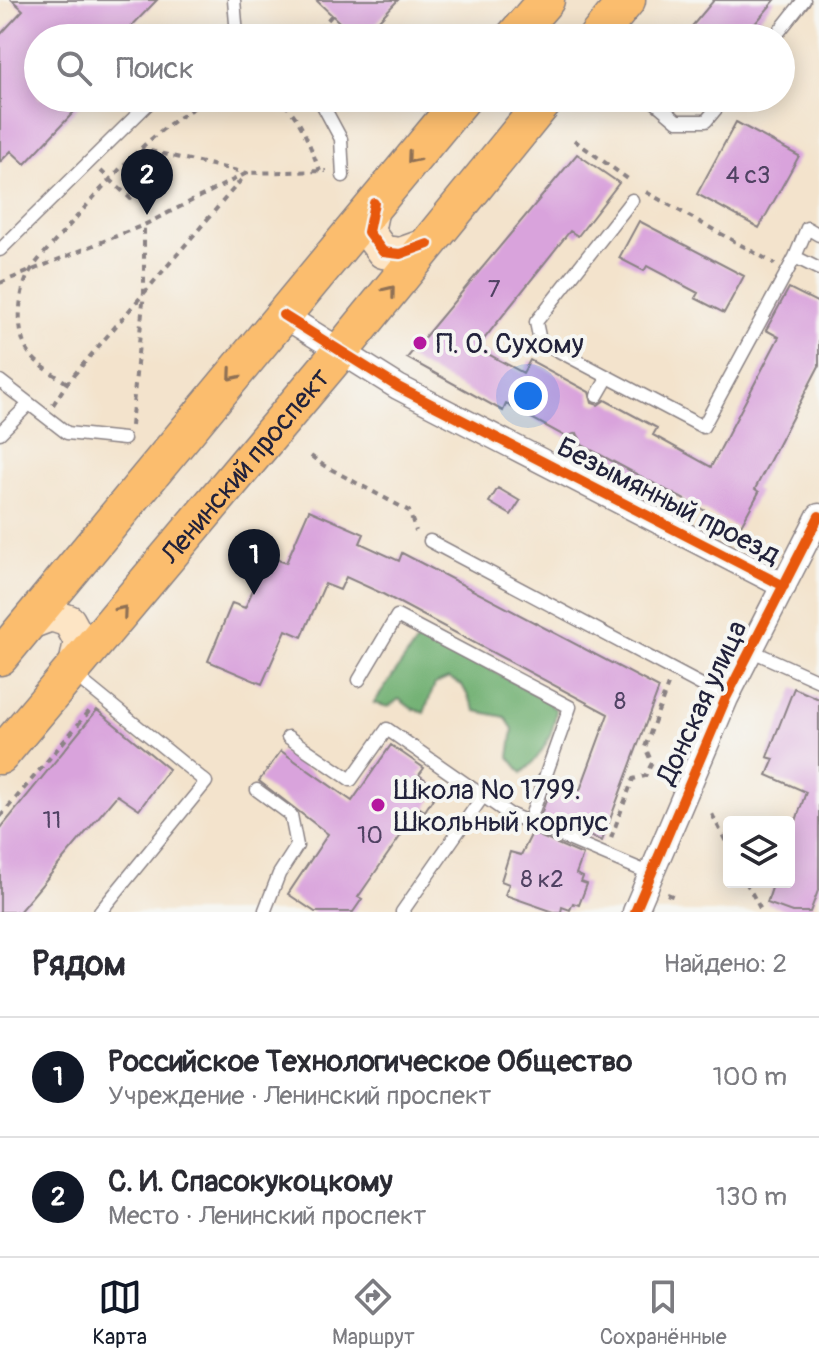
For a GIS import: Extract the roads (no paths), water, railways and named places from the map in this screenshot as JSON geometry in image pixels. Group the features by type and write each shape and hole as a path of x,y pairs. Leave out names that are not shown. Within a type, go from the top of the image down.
{"main road":[{"path":"525,24 546,0"},
{"path":"607,24 627,0"},
{"path":"0,657 451,112"},
{"name":"Ленинский проспект","path":"0,756 340,352 536,112"}],"street":[{"path":"374,203 368,232 383,252 400,254 428,244"},
{"name":"Безымянный проезд","path":"283,315 398,387 784,586"},
{"name":"Донская улица","path":"635,912 726,698 819,516"},
{"path":"27,624 51,615 69,621 80,641 73,668"}],"lane":[{"path":"234,0 238,24"},
{"path":"785,24 804,0"},
{"path":"0,250 140,112"},
{"path":"327,112 341,139 343,174"},
{"path":"666,112 677,121 706,121 713,112"},
{"path":"632,200 536,322 540,341 703,427 795,257 807,228 819,235"},
{"path":"795,257 819,269"},
{"path":"597,396 608,377"},
{"path":"0,381 67,433 127,434"},
{"path":"0,433 28,405"},
{"path":"559,470 574,441"},
{"path":"426,538 726,698"},
{"path":"359,680 397,616 570,707 529,822"},
{"path":"750,650 819,681"},
{"path":"73,668 101,697 206,782 100,912"},
{"path":"288,737 351,780 387,729 483,796 529,822 649,873"},
{"path":"257,790 291,815 297,846 279,874 267,911"},
{"path":"402,912 483,796"}],"place":[{"name":"С. И. Спасокукоцкому","path":"147,215"},
{"name":"П. О. Сухому","path":"420,343"},
{"name":"Российское Технологическое Общество","path":"254,595"},
{"name":"Школа № 1799. Школьный корпус","path":"378,805"}]}
